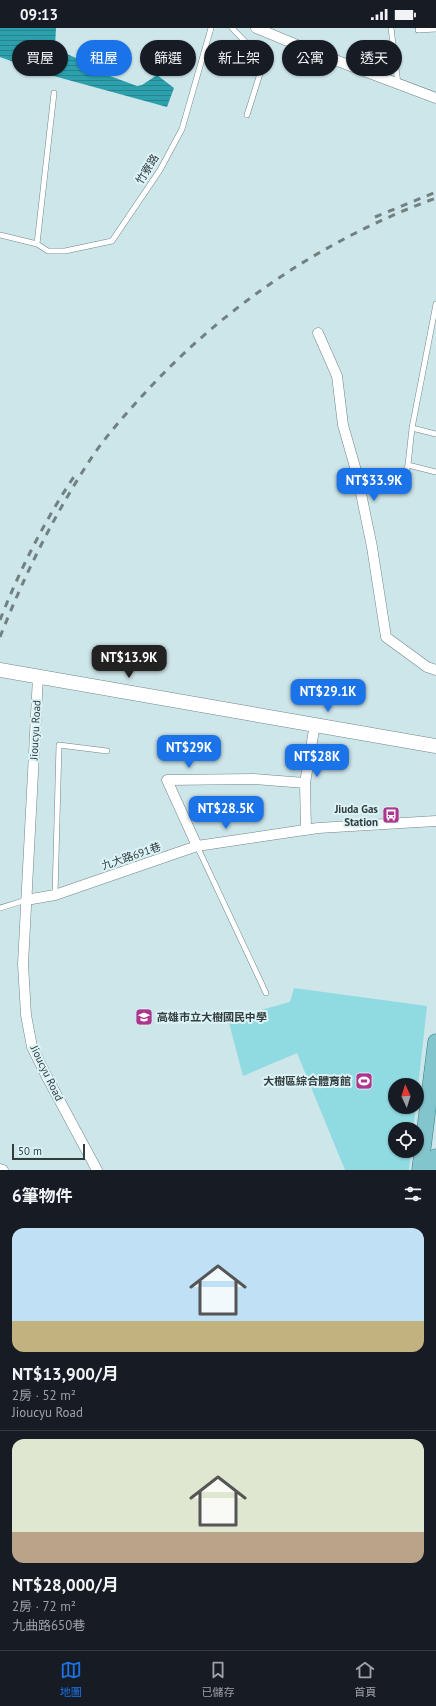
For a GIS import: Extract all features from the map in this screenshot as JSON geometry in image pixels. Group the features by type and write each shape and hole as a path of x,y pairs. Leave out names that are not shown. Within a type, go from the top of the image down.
{"main road":[{"path":"420,1170 436,1042"},
{"path":"434,1170 436,1157"}],"street":[{"path":"256,28 436,98"},
{"path":"318,333 337,376 343,425 358,481 372,547 386,637 427,667 436,670"},
{"path":"0,670 216,706 436,746"},
{"name":"Jioucyu Road","path":"38,677 23,964 26,1016 32,1047 97,1170"},
{"path":"306,830 305,783 315,724"},
{"path":"196,846 167,780 253,779 305,783"},
{"name":"九大路691巷","path":"26,900 55,894 196,846 306,830 436,821"}],"lane":[{"name":"竹寮路","path":"0,235 37,244 48,251 65,252 112,241 160,170 182,129 211,28"},
{"path":"232,28 264,61 247,115"},
{"path":"391,28 398,84"},
{"path":"418,30 436,29"},
{"path":"37,244 54,93"},
{"path":"358,481 405,473 408,465 412,428 436,304"},
{"path":"412,428 436,434"},
{"path":"408,465 436,472"},
{"path":"55,894 59,745 107,751"},
{"path":"196,846 266,993"},
{"path":"0,908 26,900"}],"shaded area":[{"path":"0,28 56,28 55,40 12,40 12,61 0,57"},
{"path":"68,54 76,58 76,76 110,76 137,86 142,85 156,76 158,76 174,88 167,107 54,76 68,76"},
{"name":"大樹區綜合體育館","path":"294,988 427,1006 419,1078 388,1078 388,1114 415,1114 414,1122 388,1122 388,1158 410,1158 409,1170 345,1170 297,1053 243,1076 229,1023 257,1011 290,1002"}],"railway":[{"path":"375,217 436,192"},
{"path":"0,637 40,546 64,502 90,460 122,419 174,363 241,305 315,255 354,234 436,198"},
{"path":"0,620 34,545 53,509 75,475"}],"place":[{"name":"Jiuda Gas Station","path":"391,815"},
{"name":"高雄市立大樹國民中學","path":"144,1017"},
{"name":"大樹區綜合體育館","path":"364,1081"}]}
